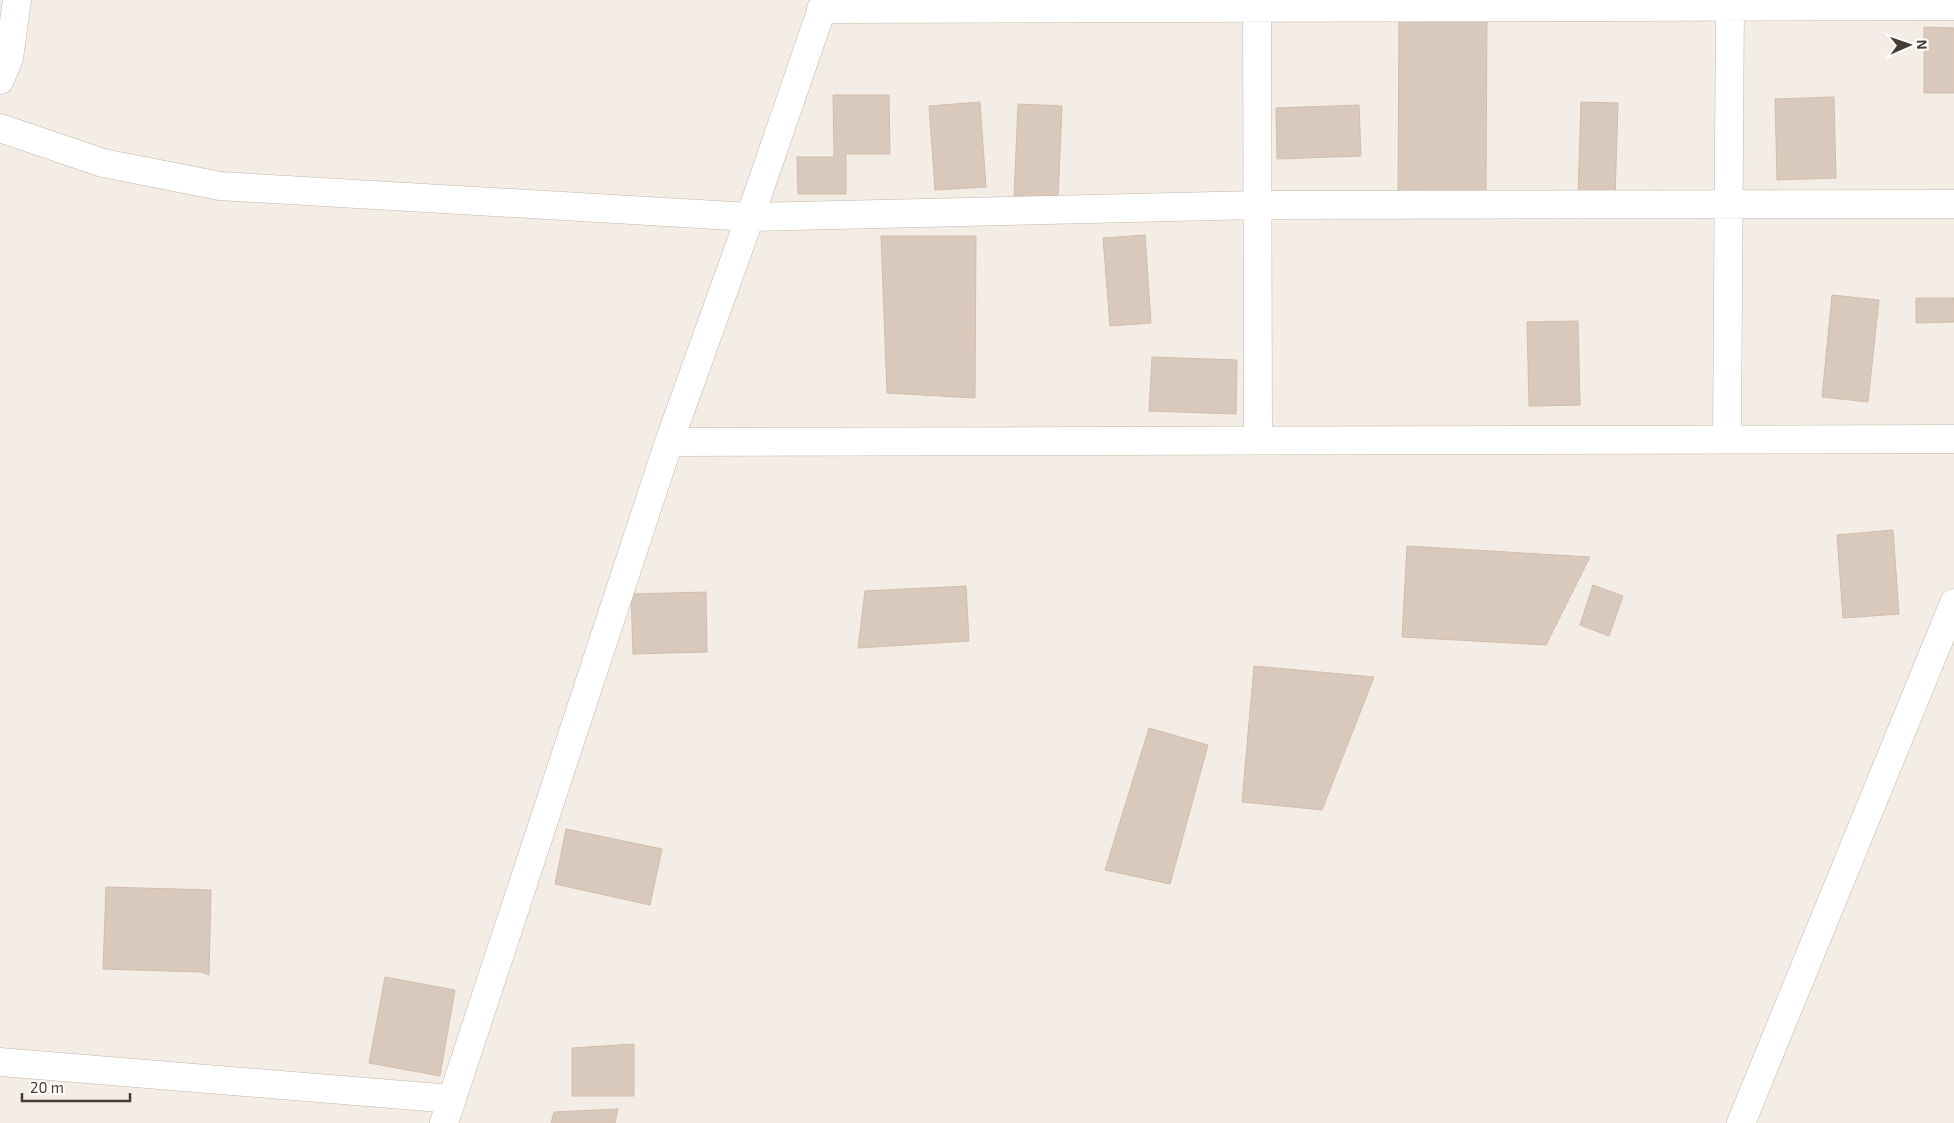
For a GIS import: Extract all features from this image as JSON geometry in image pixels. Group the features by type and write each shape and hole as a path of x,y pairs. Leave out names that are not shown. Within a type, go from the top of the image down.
{"street":[{"path":"0,80 10,58 17,0"},
{"path":"1727,439 1730,3"},
{"path":"0,1062 448,1111 669,442 750,217 823,5 1730,3 1954,6"},
{"path":"1257,4 1258,440"},
{"path":"0,128 103,162 220,186 750,217 1258,205 1954,204"},
{"path":"669,442 1954,438"},
{"path":"1741,1123 1954,603"}],"building":[{"path":"1399,13 1487,14 1486,195 1398,194"},
{"path":"1924,27 1954,28 1954,93 1924,93"},
{"path":"833,95 889,95 890,154 846,154 846,194 798,194 797,157 834,157"},
{"path":"1834,97 1836,178 1777,180 1775,99"},
{"path":"980,102 986,187 935,190 929,106"},
{"path":"1581,102 1618,103 1615,198 1578,196"},
{"path":"1018,104 1062,106 1058,198 1014,196"},
{"path":"1359,105 1361,156 1277,159 1276,108"},
{"path":"1145,235 1151,323 1110,326 1103,238"},
{"path":"881,236 976,236 975,398 887,393"},
{"path":"1832,295 1879,300 1868,402 1822,397"},
{"path":"1916,298 1954,298 1954,322 1916,323"},
{"path":"1578,321 1580,405 1529,406 1527,322"},
{"path":"1152,357 1237,360 1236,414 1149,411"},
{"path":"1893,530 1899,614 1843,618 1837,535"},
{"path":"1407,546 1590,557 1546,645 1402,637"},
{"path":"1593,585 1623,596 1609,636 1580,625"},
{"path":"966,586 969,641 858,648 865,591"},
{"path":"706,592 707,652 633,654 631,594"},
{"path":"1254,666 1374,677 1322,810 1242,802"},
{"path":"1149,728 1208,745 1170,884 1105,870"},
{"path":"566,829 662,849 650,905 555,884"},
{"path":"106,887 211,890 209,975 201,972 103,969"},
{"path":"385,977 455,990 440,1076 369,1063"},
{"path":"634,1044 634,1096 572,1096 572,1048"},
{"path":"618,1109 615,1123 551,1123 554,1112"}]}
